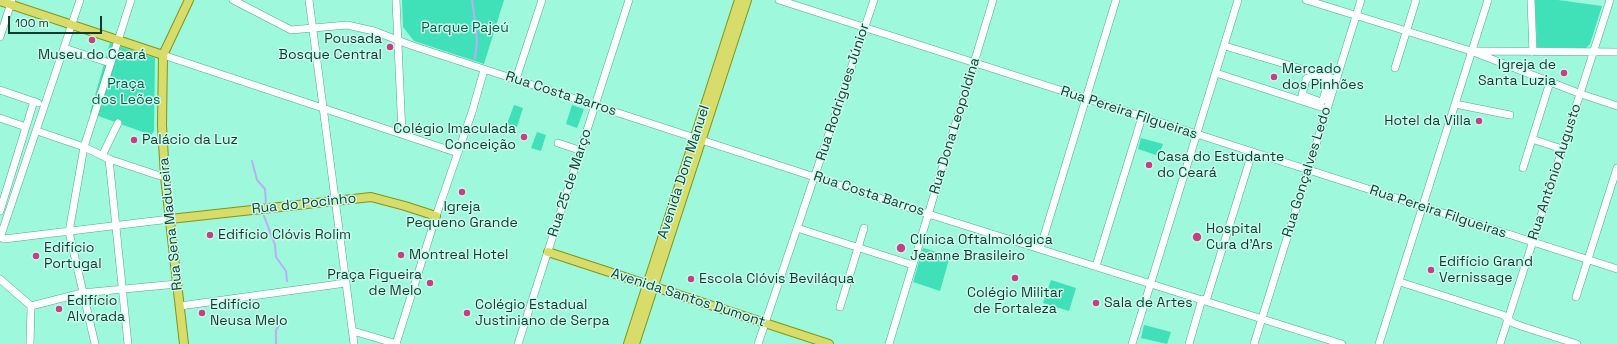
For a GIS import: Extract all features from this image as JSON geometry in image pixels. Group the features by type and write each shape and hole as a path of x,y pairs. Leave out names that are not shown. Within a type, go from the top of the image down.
{"main road":[{"path":"0,1 11,2 72,25 163,55 189,0"},
{"name":"Avenida Dom Manuel","path":"698,139 739,0"},
{"name":"Avenida Dom Manuel","path":"628,344 650,286 698,139 747,0"},
{"name":"Rua Sena Madureira","path":"163,55 162,125 165,177 184,344"},
{"name":"Rua do Pocinho","path":"170,219 371,197 436,216"},
{"name":"Avenida Santos Dumont","path":"548,252 829,344"},
{"name":"Avenida Dom Manuel","path":"635,344 650,286"}],"street":[{"path":"80,0 1,230 2,239 170,219"},
{"path":"95,344 68,232 84,147 130,0"},
{"name":"Rua Costa Barros","path":"234,0 291,30 347,25 355,26 484,70 516,79 928,214 1342,344"},
{"path":"309,0 354,344"},
{"path":"396,0 402,133"},
{"path":"516,79 542,0"},
{"name":"Rua 25 de Março","path":"518,344 629,0"},
{"name":"Rua Pereira Filgueiras","path":"779,0 974,64 1617,269"},
{"name":"Rua Rodrigues Júnior","path":"758,344 874,0"},
{"name":"Rua Dona Leopoldina","path":"889,344 993,0"},
{"path":"1040,249 1116,0"},
{"path":"1132,344 1238,0"},
{"path":"1306,0 1472,51 1580,94 1617,106"},
{"name":"Rua Gonçalves Ledo","path":"1254,344 1360,0"},
{"path":"1395,68 1416,0"},
{"path":"1379,344 1400,282 1422,206 1488,0"},
{"path":"1531,0 1533,52"},
{"name":"Rua Antônio Augusto","path":"1500,344 1610,0"},
{"path":"0,37 11,2"},
{"path":"1224,46 1335,79"},
{"path":"64,48 110,63"},
{"path":"1472,51 1617,52"},
{"path":"163,55 458,152"},
{"path":"353,331 396,344 484,70"},
{"path":"1296,99 1304,70"},
{"path":"1216,74 1327,108"},
{"path":"1523,168 1550,82"},
{"path":"0,90 44,105"},
{"path":"0,211 34,101"},
{"path":"1455,104 1510,115"},
{"path":"1096,266 1142,117"},
{"path":"0,118 24,126"},
{"path":"102,156 118,123"},
{"path":"40,132 84,147 109,159 160,176"},
{"path":"1532,140 1562,149"},
{"path":"558,143 576,149"},
{"path":"1188,344 1252,153"},
{"path":"109,159 128,344"},
{"path":"1576,297 1617,168"},
{"path":"797,228 913,266"},
{"path":"840,308 864,228"},
{"path":"0,279 31,306"},
{"path":"1400,282 1503,315 1508,320 1521,326 1577,344"},
{"path":"180,306 346,283"},
{"path":"31,306 82,293 177,284"},
{"path":"30,344 31,306"}],"green space":[{"name":"Parque Pajeú","path":"402,0 504,0 484,64 414,41 403,27"},
{"path":"1535,0 1558,0 1602,6 1590,44 1586,48 1537,47"},
{"name":"Praça dos Leões","path":"110,43 155,58 154,131 151,135 90,113"},
{"path":"514,105 523,108 517,127 507,124"},
{"path":"572,105 584,109 577,128 566,124"},
{"path":"537,132 546,135 541,151 531,148"},
{"path":"1141,138 1163,144 1159,156 1138,149"},
{"path":"923,248 950,256 940,291 913,282"},
{"path":"1051,280 1076,288 1069,311 1043,303"},
{"path":"1144,325 1171,332 1167,344 1141,338"}],"waterway":[{"path":"472,0 477,43 475,58"},
{"path":"252,161 257,180 265,189 266,204"},
{"path":"264,216 275,245 276,257 286,271 287,281"},
{"path":"276,344 276,330 282,321"}],"place":[{"name":"Museu do Ceará","path":"92,40"},
{"name":"Pousada Bosque Central","path":"390,47"},
{"name":"Igreja de Santa Luzia","path":"1564,73"},
{"name":"Mercado dos Pinhões","path":"1274,77"},
{"name":"Hotel da Villa","path":"1479,121"},
{"name":"Colégio Imaculada Conceição","path":"524,137"},
{"name":"Palácio da Luz","path":"134,140"},
{"name":"Casa do Estudante do Ceará","path":"1149,165"},
{"name":"Igreja Pequeno Grande","path":"462,192"},
{"name":"Edifício Clóvis Rolim","path":"210,235"},
{"name":"Hospital Cura d'Ars","path":"1197,237"},
{"name":"Clínica Oftalmológica Jeanne Brasileiro","path":"901,248"},
{"name":"Montreal Hotel","path":"401,255"},
{"name":"Edifício Portugal","path":"36,256"},
{"name":"Edifício Grand Vernissage","path":"1431,270"},
{"name":"Colégio Militar de Fortaleza","path":"1015,278"},
{"name":"Escola Clóvis Beviláqua","path":"691,279"},
{"name":"Praça Figueira de Melo","path":"430,283"},
{"name":"Sala de Artes","path":"1096,303"},
{"name":"Edifício Alvorada","path":"59,309"},
{"name":"Edifício Neusa Melo","path":"202,313"},
{"name":"Colégio Estadual Justiniano de Serpa","path":"467,313"}]}
